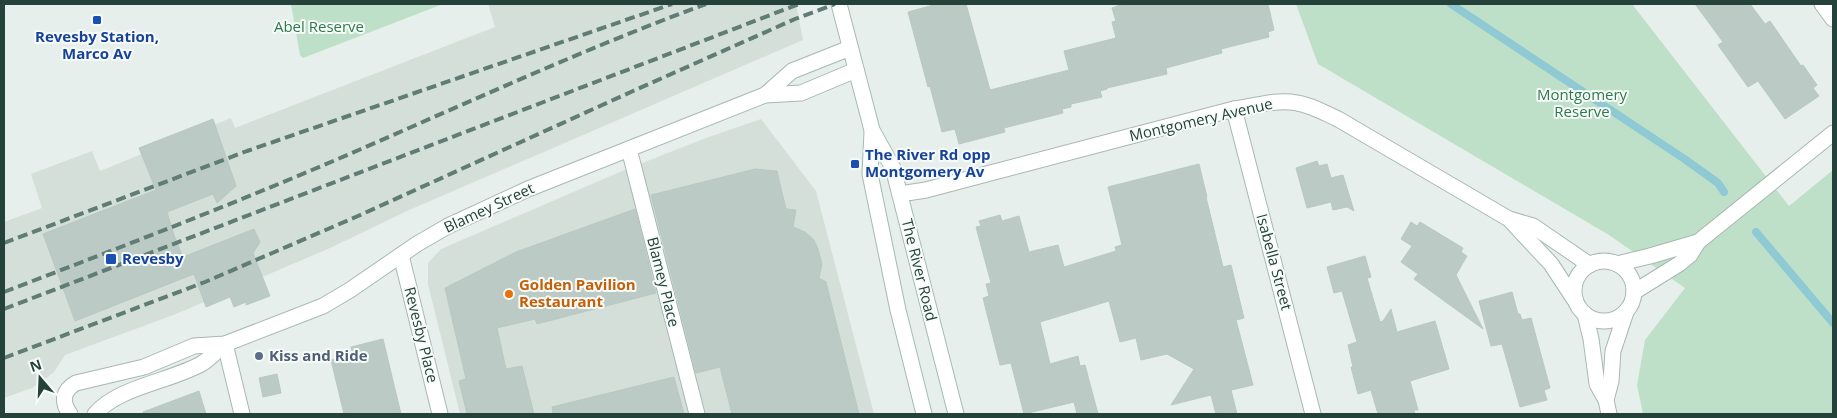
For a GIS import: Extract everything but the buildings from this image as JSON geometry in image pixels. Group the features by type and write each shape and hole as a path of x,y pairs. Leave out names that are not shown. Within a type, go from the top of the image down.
{"street":[{"name":"The River Road","path":"839,4 872,130 893,168 956,414"},
{"path":"1822,4 1833,19"},
{"name":"Blamey Street","path":"765,95 792,71 850,48"},
{"name":"Blamey Street","path":"70,414 64,404 64,396 70,386 76,383 144,366 194,346 225,344 323,306 350,290 424,239 528,189 765,95 801,93 856,70"},
{"name":"Montgomery Avenue","path":"900,194 926,190 1234,109 1277,102 1298,103 1338,119 1509,219 1533,226 1590,265"},
{"name":"Isabella Street","path":"1234,109 1313,414"},
{"name":"The River Road","path":"872,130 870,174 898,310 924,414"},
{"path":"1634,292 1679,264 1690,255 1698,242 1833,133"},
{"name":"Blamey Place","path":"629,149 697,414"},
{"name":"Montgomery Avenue","path":"1509,219 1551,264 1580,308"},
{"path":"1617,264 1698,242"},
{"name":"Revesby Place","path":"401,255 440,414"},
{"path":"1580,308 1598,321 1620,317 1626,312 1630,307 1634,292 1631,278 1623,267 1604,261 1590,265 1580,273 1574,287 1580,308 1591,339 1597,384 1608,407"},
{"path":"1608,407 1613,351 1626,312"},
{"name":"Blamey Street","path":"95,414 103,406 118,397 202,364 225,344"},
{"path":"225,344 242,414"}],"shaded area":[{"path":"488,4 796,4 803,40 407,211 330,248 176,314 65,355 54,372 45,379 32,388 4,398 4,222 42,208 31,174 92,151 100,171 231,118 235,128 495,27"},
{"path":"761,119 816,191 874,414 460,414 428,284 428,263 441,249 622,171"}],"green space":[{"name":"Abel Reserve","path":"291,4 443,4 303,58 300,55"},
{"name":"Montgomery Reserve","path":"1296,4 1632,4 1789,206 1833,170 1833,414 1643,414 1637,385 1645,340 1685,288 1609,235 1318,64"}],"waterway":[{"path":"1451,4 1686,160 1718,183 1724,192"},
{"path":"1756,232 1833,323"}],"railway":[{"path":"4,243 247,151 672,4"},
{"path":"4,292 273,186 490,92 706,4"},
{"path":"4,309 799,4"},
{"path":"4,358 205,282 358,216 795,19 835,4"}],"place":[{"name":"Revesby Station, Marco Av","path":"97,20"},
{"name":"The River Rd opp Montgomery Av","path":"855,164"},
{"name":"Revesby","path":"111,259"},
{"name":"Golden Pavilion Restaurant","path":"509,294"},
{"name":"Kiss and Ride","path":"259,356"}]}
